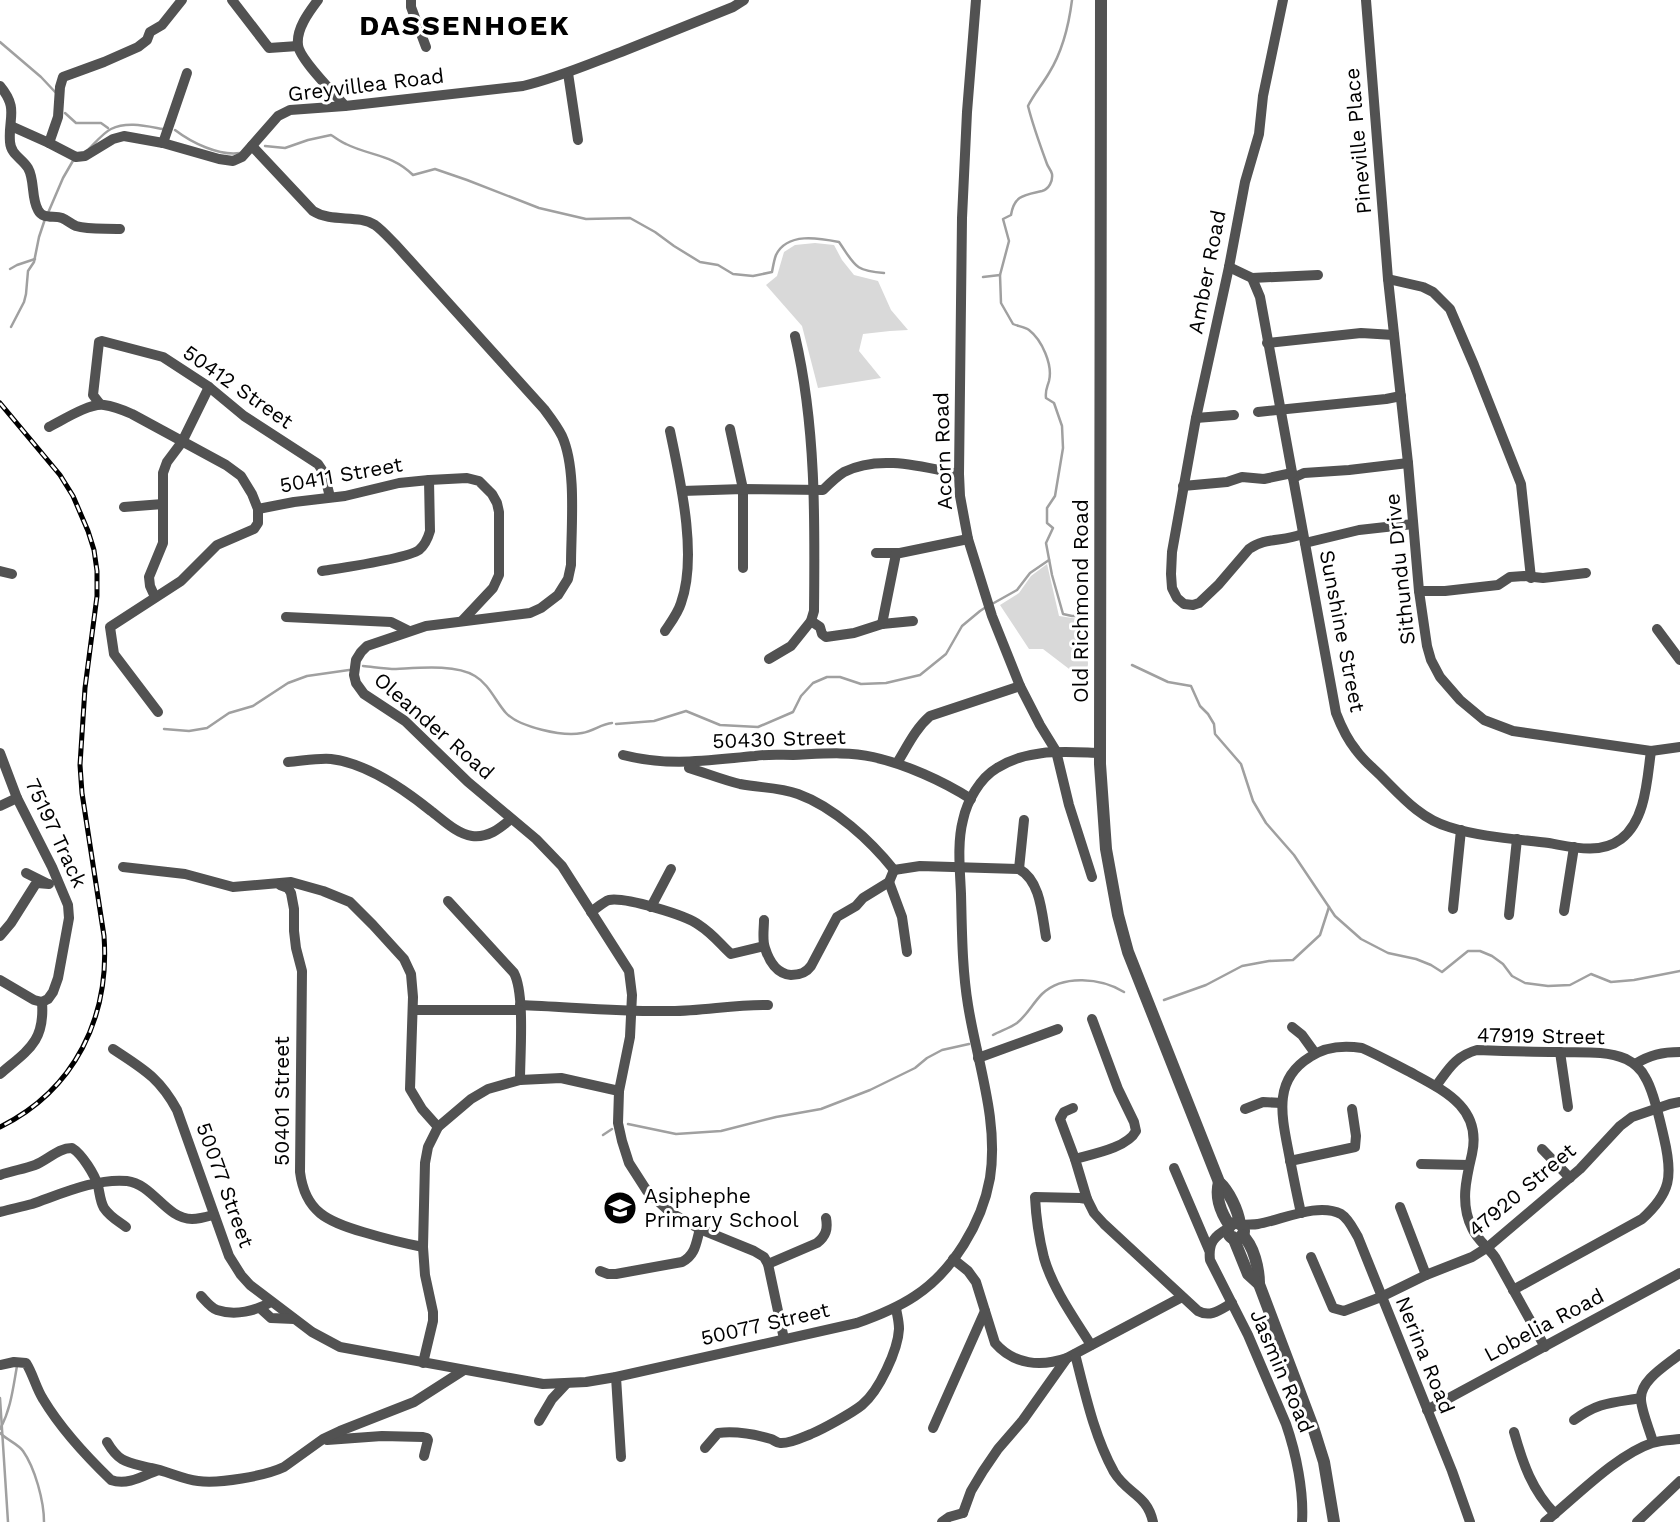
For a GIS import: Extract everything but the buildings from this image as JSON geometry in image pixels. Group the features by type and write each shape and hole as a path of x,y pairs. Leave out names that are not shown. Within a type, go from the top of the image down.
{"street":[{"path":"49,142 58,117 63,77 138,47 150,32 162,25 181,0"},
{"path":"232,0 269,48 298,46"},
{"path":"411,0 425,47"},
{"name":"Greyvillea Road","path":"10,126 81,157 113,139 124,136 228,160 242,157 283,113 290,110 523,86 568,72 744,0"},
{"name":"Acorn Road","path":"976,0 962,218 960,496 968,539 984,593 1020,686 1056,751 1069,805 1092,877"},
{"name":"Old Richmond Road","path":"1101,0 1100,753 1106,849 1128,952 1219,1182 1218,1197 1222,1211 1250,1245 1259,1284 1324,1462 1334,1522"},
{"name":"Amber Road","path":"1283,0 1263,96 1259,134 1245,182 1183,486 1172,552 1174,594 1180,602 1193,605 1219,584 1255,545 1265,541 1303,538"},
{"name":"Pineville Place","path":"1366,0 1388,279"},
{"path":"316,1 302,26 298,46 306,61 345,106"},
{"path":"568,72 578,140"},
{"path":"163,143 187,73"},
{"path":"0,86 7,94 12,107 9,139 11,150 29,169 40,214 60,217 77,226 120,229"},
{"name":"Oleander Road","path":"251,146 313,211 323,217 367,221 377,226 544,409 561,434 570,470 571,565 568,579 558,595 547,605 530,613 426,625 375,642 361,652 356,660 354,675 360,690 405,721 468,782 536,839 562,866 629,971 631,1011 626,1059 619,1091 618,1123 629,1163 647,1191 671,1213 700,1229 754,1251 764,1257 768,1264"},
{"path":"1229,267 1252,278 1318,275"},
{"name":"Sunshine Street","path":"1252,278 1260,297 1336,713 1345,735 1357,752 1414,809 1447,827 1594,849 1621,839 1640,815 1651,751"},
{"path":"1388,279 1423,286 1450,309 1521,484 1531,578"},
{"name":"Sithundu Drive","path":"1388,279 1419,591 1427,646 1435,669 1460,699 1484,720 1513,731 1651,751 1680,747"},
{"path":"1267,343 1361,333 1394,335"},
{"path":"769,659 791,646 811,621 814,611 814,489 804,379 795,336"},
{"name":"50412 Street","path":"100,404 93,394 99,342 163,357 209,387 244,416 318,464 324,473 330,497"},
{"path":"155,597 149,577 163,543 163,473 182,442 209,387"},
{"path":"1258,412 1401,396"},
{"path":"49,427 100,404"},
{"name":"50411 Street","path":"100,404 132,414 226,465 240,476 252,494 257,509 429,480 467,478 479,481 492,494 499,512 499,575 493,589 462,621"},
{"path":"1196,418 1234,415"},
{"path":"730,429 743,489 743,568"},
{"path":"665,631 681,605 687,582 687,543 682,491 670,431"},
{"path":"682,491 823,490 842,473 856,467 889,463 959,474"},
{"path":"1183,486 1227,482 1242,477 1264,479 1408,463"},
{"path":"322,571 407,555 420,549 428,539 430,531 429,480"},
{"path":"124,507 163,504"},
{"path":"158,712 114,654 111,625 181,581 217,545 257,527 257,509"},
{"path":"1303,538 1413,524"},
{"path":"876,553 896,554 968,539"},
{"path":"882,624 896,554"},
{"path":"0,571 12,574"},
{"path":"1419,591 1498,585 1510,577 1531,578 1586,573"},
{"path":"286,617 391,622 409,631"},
{"path":"811,621 820,626 826,637 854,633 882,624 913,621"},
{"path":"1657,629 1680,660"},
{"path":"897,763 915,733 930,716 1020,686"},
{"name":"50077 Street","path":"113,1049 155,1078 171,1099 229,1256 240,1275 294,1319 340,1348 544,1384 566,1384 616,1377 857,1323 896,1308 930,1284 953,1259 971,1231 989,1181 992,1133 963,968 960,867 962,820 980,783 996,768 1023,755 1056,751 1100,753"},
{"name":"75197 Track","path":"0,753 17,798 63,890 69,918 63,957 53,992 42,1002 43,1025 27,1051 0,1074"},
{"name":"50430 Street","path":"623,755 690,765 757,755 871,756 897,763 971,799"},
{"path":"288,762 334,760 357,766 403,789 457,831 471,836 493,832 511,819"},
{"path":"690,765 741,784 780,789 811,799 846,821 879,851 894,870"},
{"path":"0,806 17,798"},
{"path":"1019,869 1024,820"},
{"path":"1453,909 1461,830"},
{"path":"1509,915 1517,839"},
{"path":"1564,911 1574,847"},
{"path":"894,870 920,866 1019,869 1027,873 1033,882 1046,937"},
{"path":"123,867 185,874 233,887 298,883 356,906 407,964 411,974 413,1010 410,1089 422,1109 438,1126"},
{"path":"651,907 671,869"},
{"path":"894,870 890,882 902,917 907,952"},
{"path":"26,873 63,890"},
{"path":"764,920 764,946 777,970 794,975 807,971 837,916 890,882"},
{"path":"0,936 35,885 49,884"},
{"name":"50401 Street","path":"277,884 288,888 291,893 296,948 302,971 300,1172 306,1197 317,1211 337,1225 423,1247"},
{"path":"591,912 607,900 619,900 696,922 731,954 764,946"},
{"path":"447,901 514,973 519,986 520,1080"},
{"path":"0,981 42,1002"},
{"path":"413,1010 520,1007 693,1011 768,1005"},
{"path":"1076,1159 1114,1147 1132,1138 1136,1131 1092,1019"},
{"path":"1292,1027 1302,1035 1315,1053"},
{"path":"978,1058 1058,1029"},
{"path":"1211,1245 1236,1231 1301,1213 1282,1121 1285,1086 1301,1062 1315,1053 1334,1046 1362,1048 1436,1086 1458,1101 1466,1113 1473,1128 1474,1144 1464,1195 1471,1227 1478,1239 1488,1247 1545,1347"},
{"name":"47919 Street","path":"1436,1086 1455,1061 1473,1051 1605,1053 1634,1064"},
{"path":"1560,1052 1568,1107"},
{"path":"1513,1290 1642,1219 1656,1207 1669,1181 1667,1149 1647,1079 1634,1064 1659,1053 1680,1052"},
{"path":"423,1363 433,1321 423,1247 425,1163 428,1147 438,1126 488,1089 520,1080 561,1078 619,1091"},
{"path":"1245,1109 1263,1102 1282,1103"},
{"name":"47920 Street","path":"1311,1257 1333,1308 1343,1311 1381,1297 1426,1275 1462,1262 1488,1247 1580,1169 1620,1126 1632,1117 1680,1102"},
{"path":"1073,1108 1064,1112 1060,1119 1094,1213 1198,1311 1211,1314 1232,1303"},
{"path":"1290,1161 1355,1147 1352,1109"},
{"path":"0,1175 44,1161 62,1149 77,1150 98,1184 101,1202 106,1211 126,1227"},
{"path":"1542,1149 1570,1178"},
{"path":"1421,1164 1469,1165"},
{"name":"Jasmin Road","path":"1174,1168 1211,1245 1210,1260 1248,1335 1291,1438 1300,1485 1302,1522"},
{"path":"0,1212 84,1186 129,1181 149,1192 182,1217 198,1219 213,1215"},
{"path":"1087,1199 1035,1198 1045,1259 1064,1301 1091,1345"},
{"path":"1400,1207 1426,1275"},
{"name":"Nerina Road","path":"1301,1213 1321,1210 1334,1212 1347,1219 1358,1237 1470,1522"},
{"path":"784,1339 768,1264 817,1243 826,1232 826,1218"},
{"path":"600,1271 612,1274 682,1262 694,1252 700,1229"},
{"path":"953,1259 968,1271 976,1282 995,1343 1002,1351 1024,1362 1044,1364 1071,1356 1182,1297"},
{"name":"Lobelia Road","path":"1427,1410 1680,1273"},
{"path":"201,1296 218,1311 248,1312 271,1301"},
{"path":"260,1308 273,1319 294,1319"},
{"path":"705,1448 718,1433 729,1432 781,1443 816,1432 863,1404 879,1383 895,1347 899,1331 896,1308"},
{"path":"933,1428 985,1311"},
{"path":"1653,1442 1641,1398 1644,1387 1650,1378 1680,1354"},
{"path":"942,1522 949,1517 964,1517 971,1491 983,1471 1071,1356"},
{"path":"1071,1356 1113,1469 1120,1480 1147,1504 1153,1522"},
{"path":"0,1372 13,1362"},
{"path":"0,1365 26,1363 43,1399 61,1425 111,1480 128,1481 158,1470"},
{"path":"107,1442 114,1453 131,1465 198,1481 277,1470 323,1439 422,1398 464,1370"},
{"path":"616,1377 621,1457"},
{"path":"539,1421 552,1399 566,1384"},
{"path":"1574,1420 1588,1409 1602,1404 1641,1398"},
{"path":"1514,1432 1535,1489 1555,1514"},
{"path":"323,1439 423,1437 428,1440 424,1456"},
{"path":"1545,1522 1592,1481 1638,1450 1653,1442 1680,1439"},
{"path":"1637,1522 1680,1481"}],"shaded area":[{"path":"795,245 834,245 854,275 878,281 891,310 908,330 863,334 859,351 881,378 818,388 802,326 766,285 777,276 784,252"},
{"path":"1047,564 1059,616 1085,620 1088,664 1085,687 1077,675 1043,649 1029,649 1000,605 1019,593 1031,576"}],"waterway":[{"path":"1072,0 1058,56 1028,106 1052,179 1049,187 1018,200 1011,215 1003,219 1009,241 1000,275 1001,303 1013,324 1034,334 1048,360 1050,375 1046,398 1054,403 1062,426 1063,448 1055,496 1047,508 1047,523 1053,528 1046,543 1063,614 1086,616"},
{"path":"0,42 57,94"},
{"path":"65,113 76,123 101,123 108,128"},
{"path":"89,149 105,133 123,125 163,129"},
{"path":"175,130 206,148 240,153"},
{"path":"265,146 285,148 331,135 355,148 397,163 413,175 435,169 539,208 586,219 630,218 700,262 718,265 733,274 753,276 772,272 776,255 781,248 804,238 839,242 856,265 867,271 884,273"},
{"path":"48,213 74,159"},
{"path":"11,327 24,302 28,271 34,262 45,219"},
{"path":"10,269 35,259"},
{"path":"983,277 1000,275"},
{"path":"992,604 1017,590 1030,573 1049,560"},
{"path":"616,724 654,721 686,711 720,725 758,727 793,712 801,696 813,683 827,677 840,677 861,684 886,683 920,675 946,654 962,626 986,607"},
{"path":"1132,665 1168,682 1191,686 1200,706 1214,724 1215,734 1241,764 1253,801 1266,823 1294,855 1335,916 1361,939 1388,953 1416,959 1442,972 1468,951 1480,951 1492,956 1503,964 1512,976 1525,983 1548,986 1570,985 1591,974 1611,982 1680,971"},
{"path":"363,666 392,669 447,668 467,672 484,684 512,718 542,730 574,734 612,723"},
{"path":"164,729 189,731 207,728 229,713 253,706 288,683 307,676 349,670"},
{"path":"1164,1000 1206,985 1242,966 1293,960 1320,935 1329,907"},
{"path":"993,1035 1017,1023 1042,994 1060,983 1093,981 1124,992"},
{"path":"628,1124 676,1134 721,1131 821,1109 870,1090 915,1068 942,1050 969,1044"},
{"path":"603,1135 612,1129"},
{"path":"0,1429 9,1406 17,1366"},
{"path":"0,1398 8,1522"},
{"path":"0,1433 21,1449 31,1466 38,1485 44,1522"}],"railway":[{"path":"0,403 60,475 73,496 94,550 97,596 85,688 80,765 104,936 101,995 94,1022 82,1048 49,1093 0,1127"}],"place":[{"name":"Asiphephe Primary School","path":"620,1208"}],"district":[{"name":"DASSENHOEK","path":"465,25"}]}
